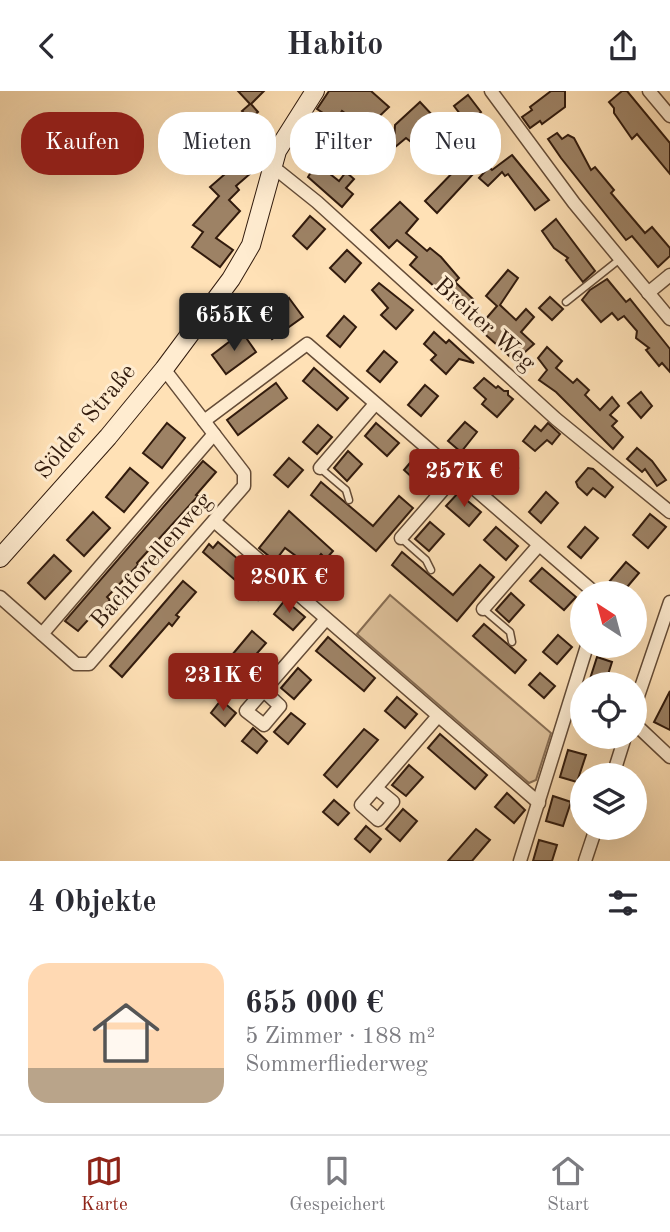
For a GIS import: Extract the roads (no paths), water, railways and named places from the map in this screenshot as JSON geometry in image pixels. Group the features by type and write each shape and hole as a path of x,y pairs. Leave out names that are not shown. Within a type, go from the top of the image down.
{"street":[{"name":"Sölder Straße","path":"276,156 283,139 316,91"},
{"path":"491,91 574,203 670,319"},
{"path":"649,91 670,116"},
{"name":"Breiter Weg","path":"276,169 317,202 556,419 670,512"},
{"name":"Sölder Straße","path":"0,558 108,437 164,369 231,279 251,245 270,175"},
{"path":"648,293 670,275"},
{"path":"204,421 307,344 580,581"},
{"name":"Bachforellenweg","path":"0,597 76,664 84,666 93,662 244,486 244,473 164,369"},
{"path":"320,468 375,404"},
{"name":"Bachforellenweg","path":"42,634 214,434"},
{"path":"401,538 456,475"},
{"path":"214,521 539,803"},
{"path":"483,608 539,545"},
{"path":"646,672 670,602"},
{"path":"264,691 326,619"},
{"path":"520,861 583,658"},
{"path":"376,788 438,716"},
{"path":"647,735 670,757"},
{"path":"585,861 592,840"}],"lane":[{"path":"566,302 620,259"},
{"path":"320,468 346,490 349,499"},
{"path":"401,538 426,560 431,570"},
{"path":"483,608 510,632 512,642"}]}
